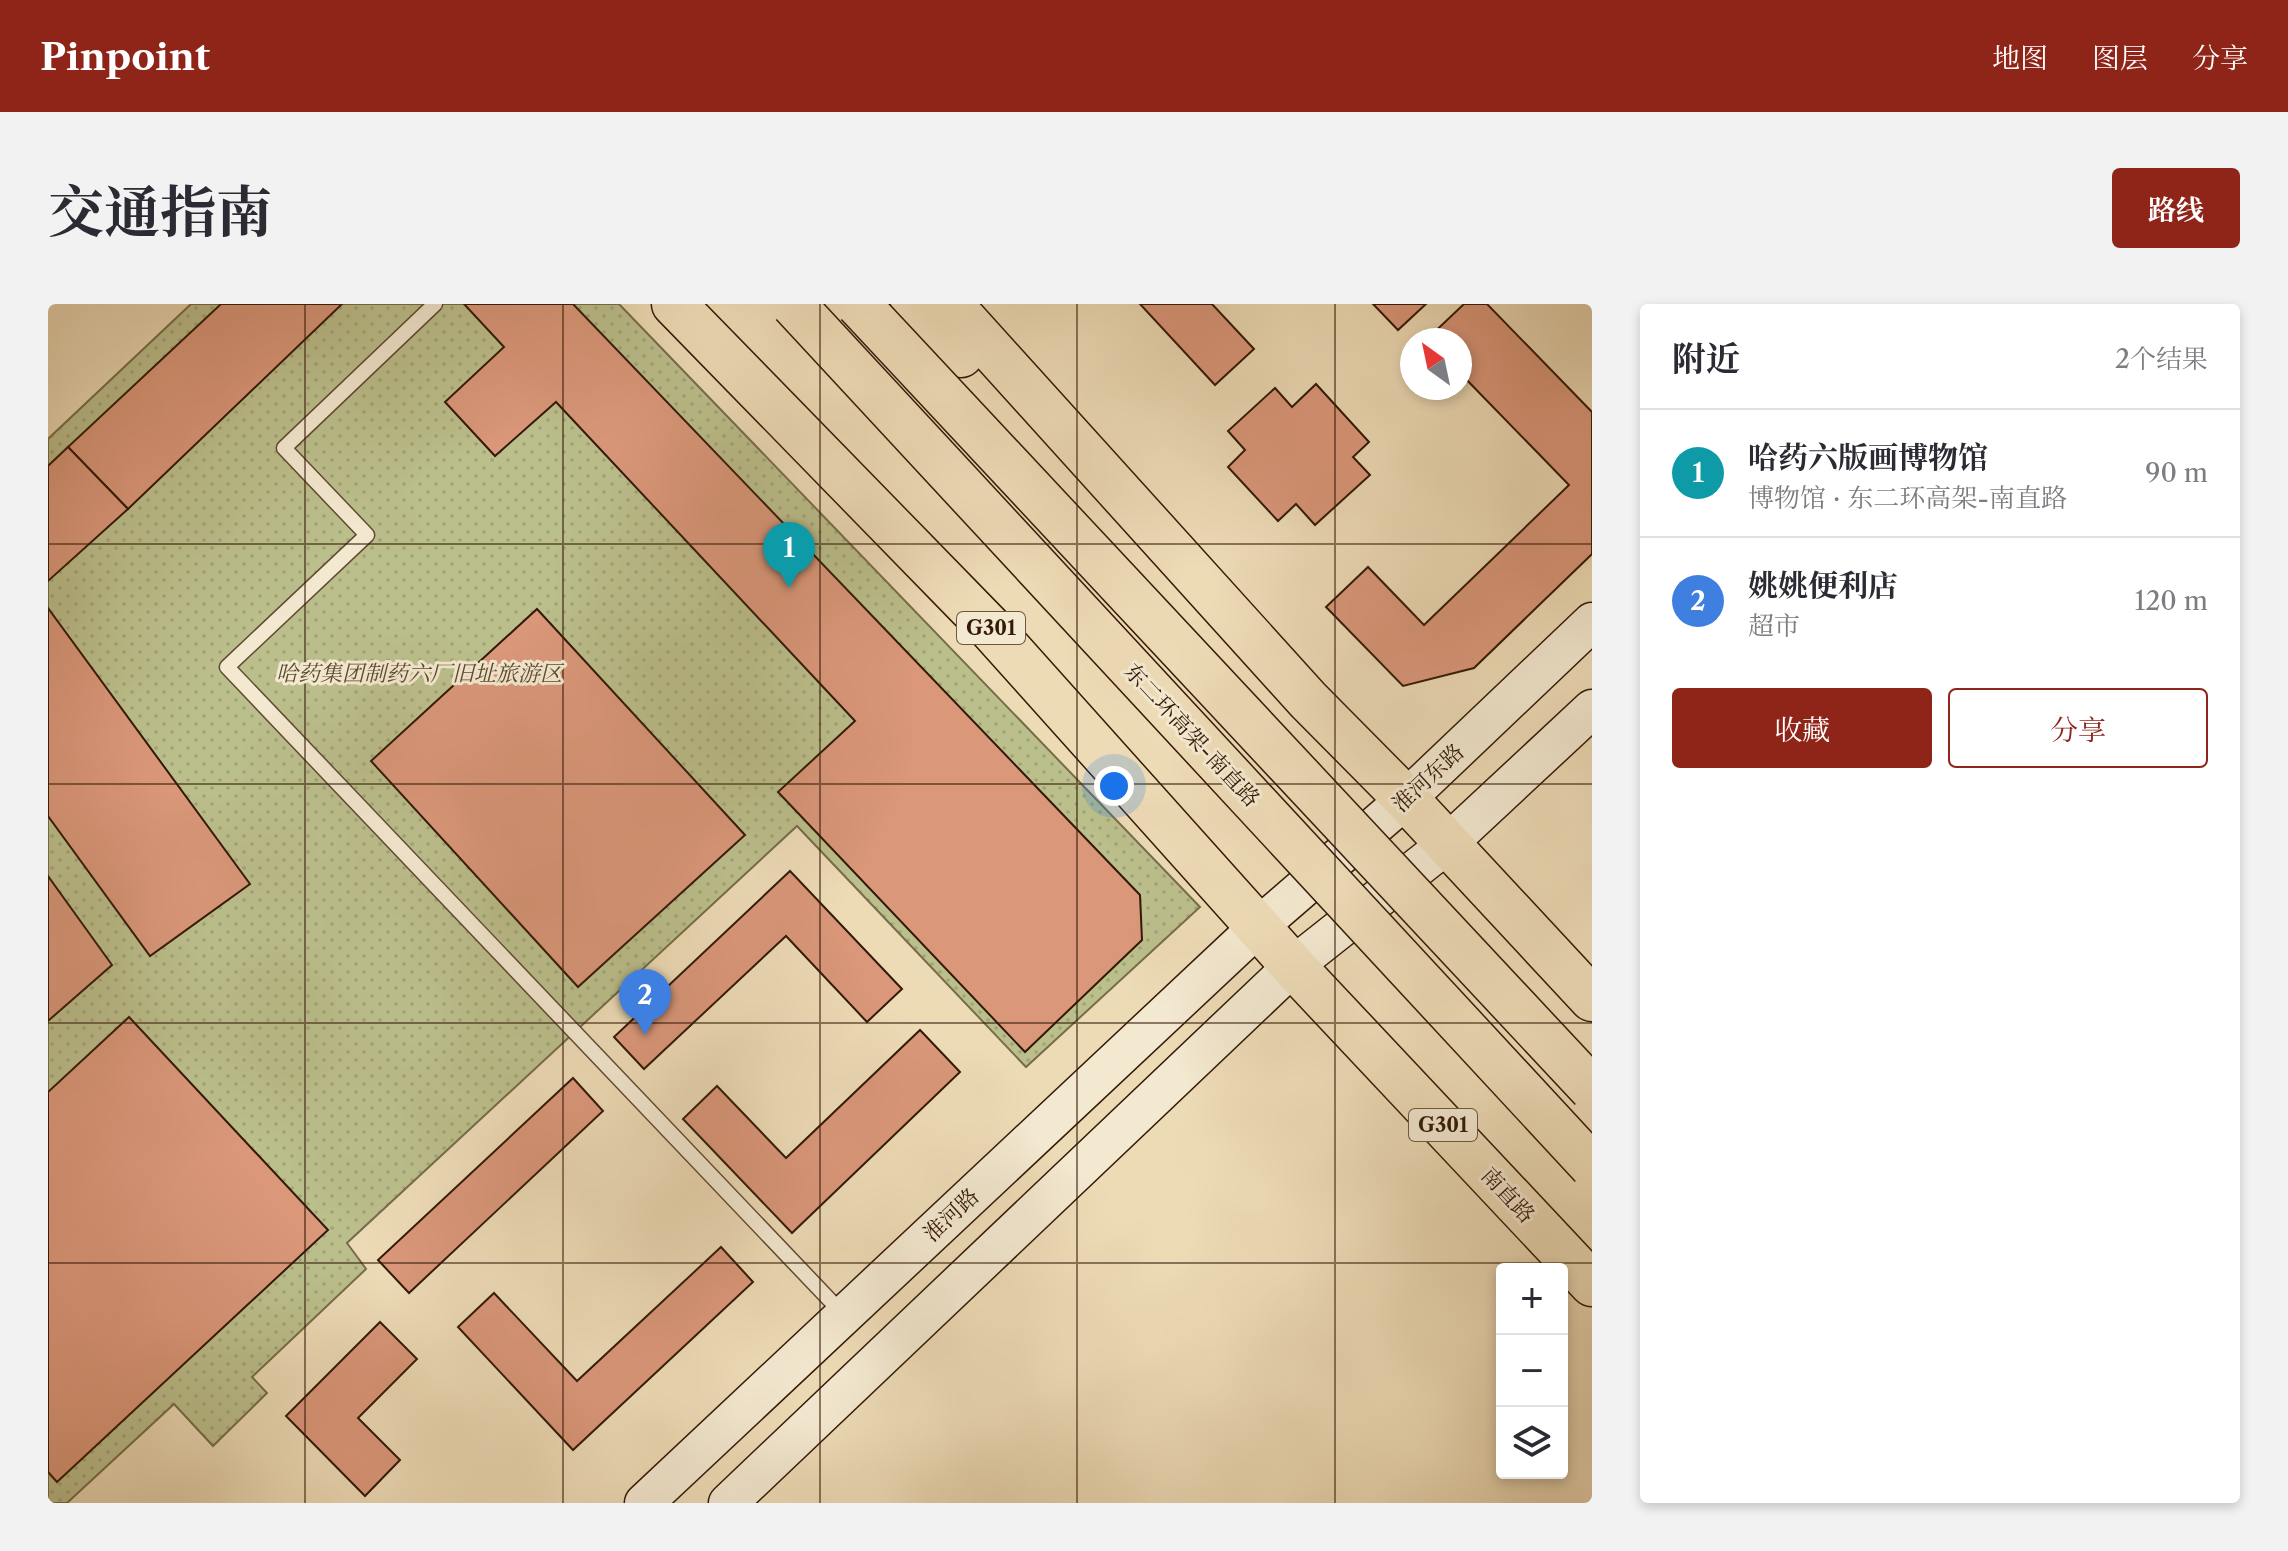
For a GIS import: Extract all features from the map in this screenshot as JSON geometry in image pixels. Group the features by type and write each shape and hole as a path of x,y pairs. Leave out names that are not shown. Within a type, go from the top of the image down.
{"highway":[{"name":"G301","path":"674,304 992,630 1293,966"},
{"path":"710,304 897,509 992,630"},
{"name":"东二环高架-南直路","path":"793,304 1592,1166"},
{"path":"858,304 1592,1089"},
{"path":"913,304 1241,652 1308,700"},
{"path":"950,304 1308,700 1406,799 1592,999"},
{"name":"南直路","path":"1293,966 1592,1284"}],"main road":[{"name":"淮河东路","path":"1258,927 1406,799 1592,622"},
{"path":"728,1503 1293,966 1446,845 1592,709"},
{"name":"淮河路","path":"644,1503 1258,927"}],"lane":[{"path":"435,304 284,448 367,535 227,667 844,1315"}],"green space":[{"name":"哈药集团制药六厂旧址旅游区","path":"191,304 619,304 1200,907 1026,1067 797,826 347,1243 366,1269 252,1377 267,1393 213,1446 174,1404 67,1503 48,1503 48,439"}],"building":[{"path":"221,304 342,304 128,509 68,447"},
{"path":"464,304 573,304 1140,895 1142,940 1025,1052 778,792 855,721 556,402 495,456 445,402 504,347"},
{"path":"1140,304 1212,304 1254,349 1215,385"},
{"path":"1373,304 1426,304 1400,328 1398,330"},
{"path":"1464,304 1487,304 1592,412 1592,554 1474,668 1403,686 1326,607 1368,567 1424,625 1569,485 1472,385 1472,328 1439,328"},
{"path":"1316,384 1369,442 1353,457 1370,475 1315,525 1296,504 1278,521 1228,467 1245,450 1228,431 1275,388 1292,407"},
{"path":"68,447 128,509 48,581 48,466"},
{"path":"48,608 250,884 150,956 48,816"},
{"path":"537,609 745,835 578,987 371,761"},
{"path":"790,871 902,989 867,1022 786,936 644,1069 614,1037"},
{"path":"48,876 112,965 48,1021"},
{"path":"129,1017 328,1230 57,1482 48,1472 48,1092"},
{"path":"920,1030 960,1072 792,1233 683,1119 717,1086 786,1158"},
{"path":"573,1078 603,1111 409,1293 378,1260"},
{"path":"721,1247 753,1282 573,1450 458,1327 494,1293 577,1381"},
{"path":"380,1322 417,1359 358,1418 400,1460 365,1496 286,1416"}],"place":[{"name":"哈药六版画博物馆","path":"789,588"},
{"name":"姚姚便利店","path":"645,1035"}]}
